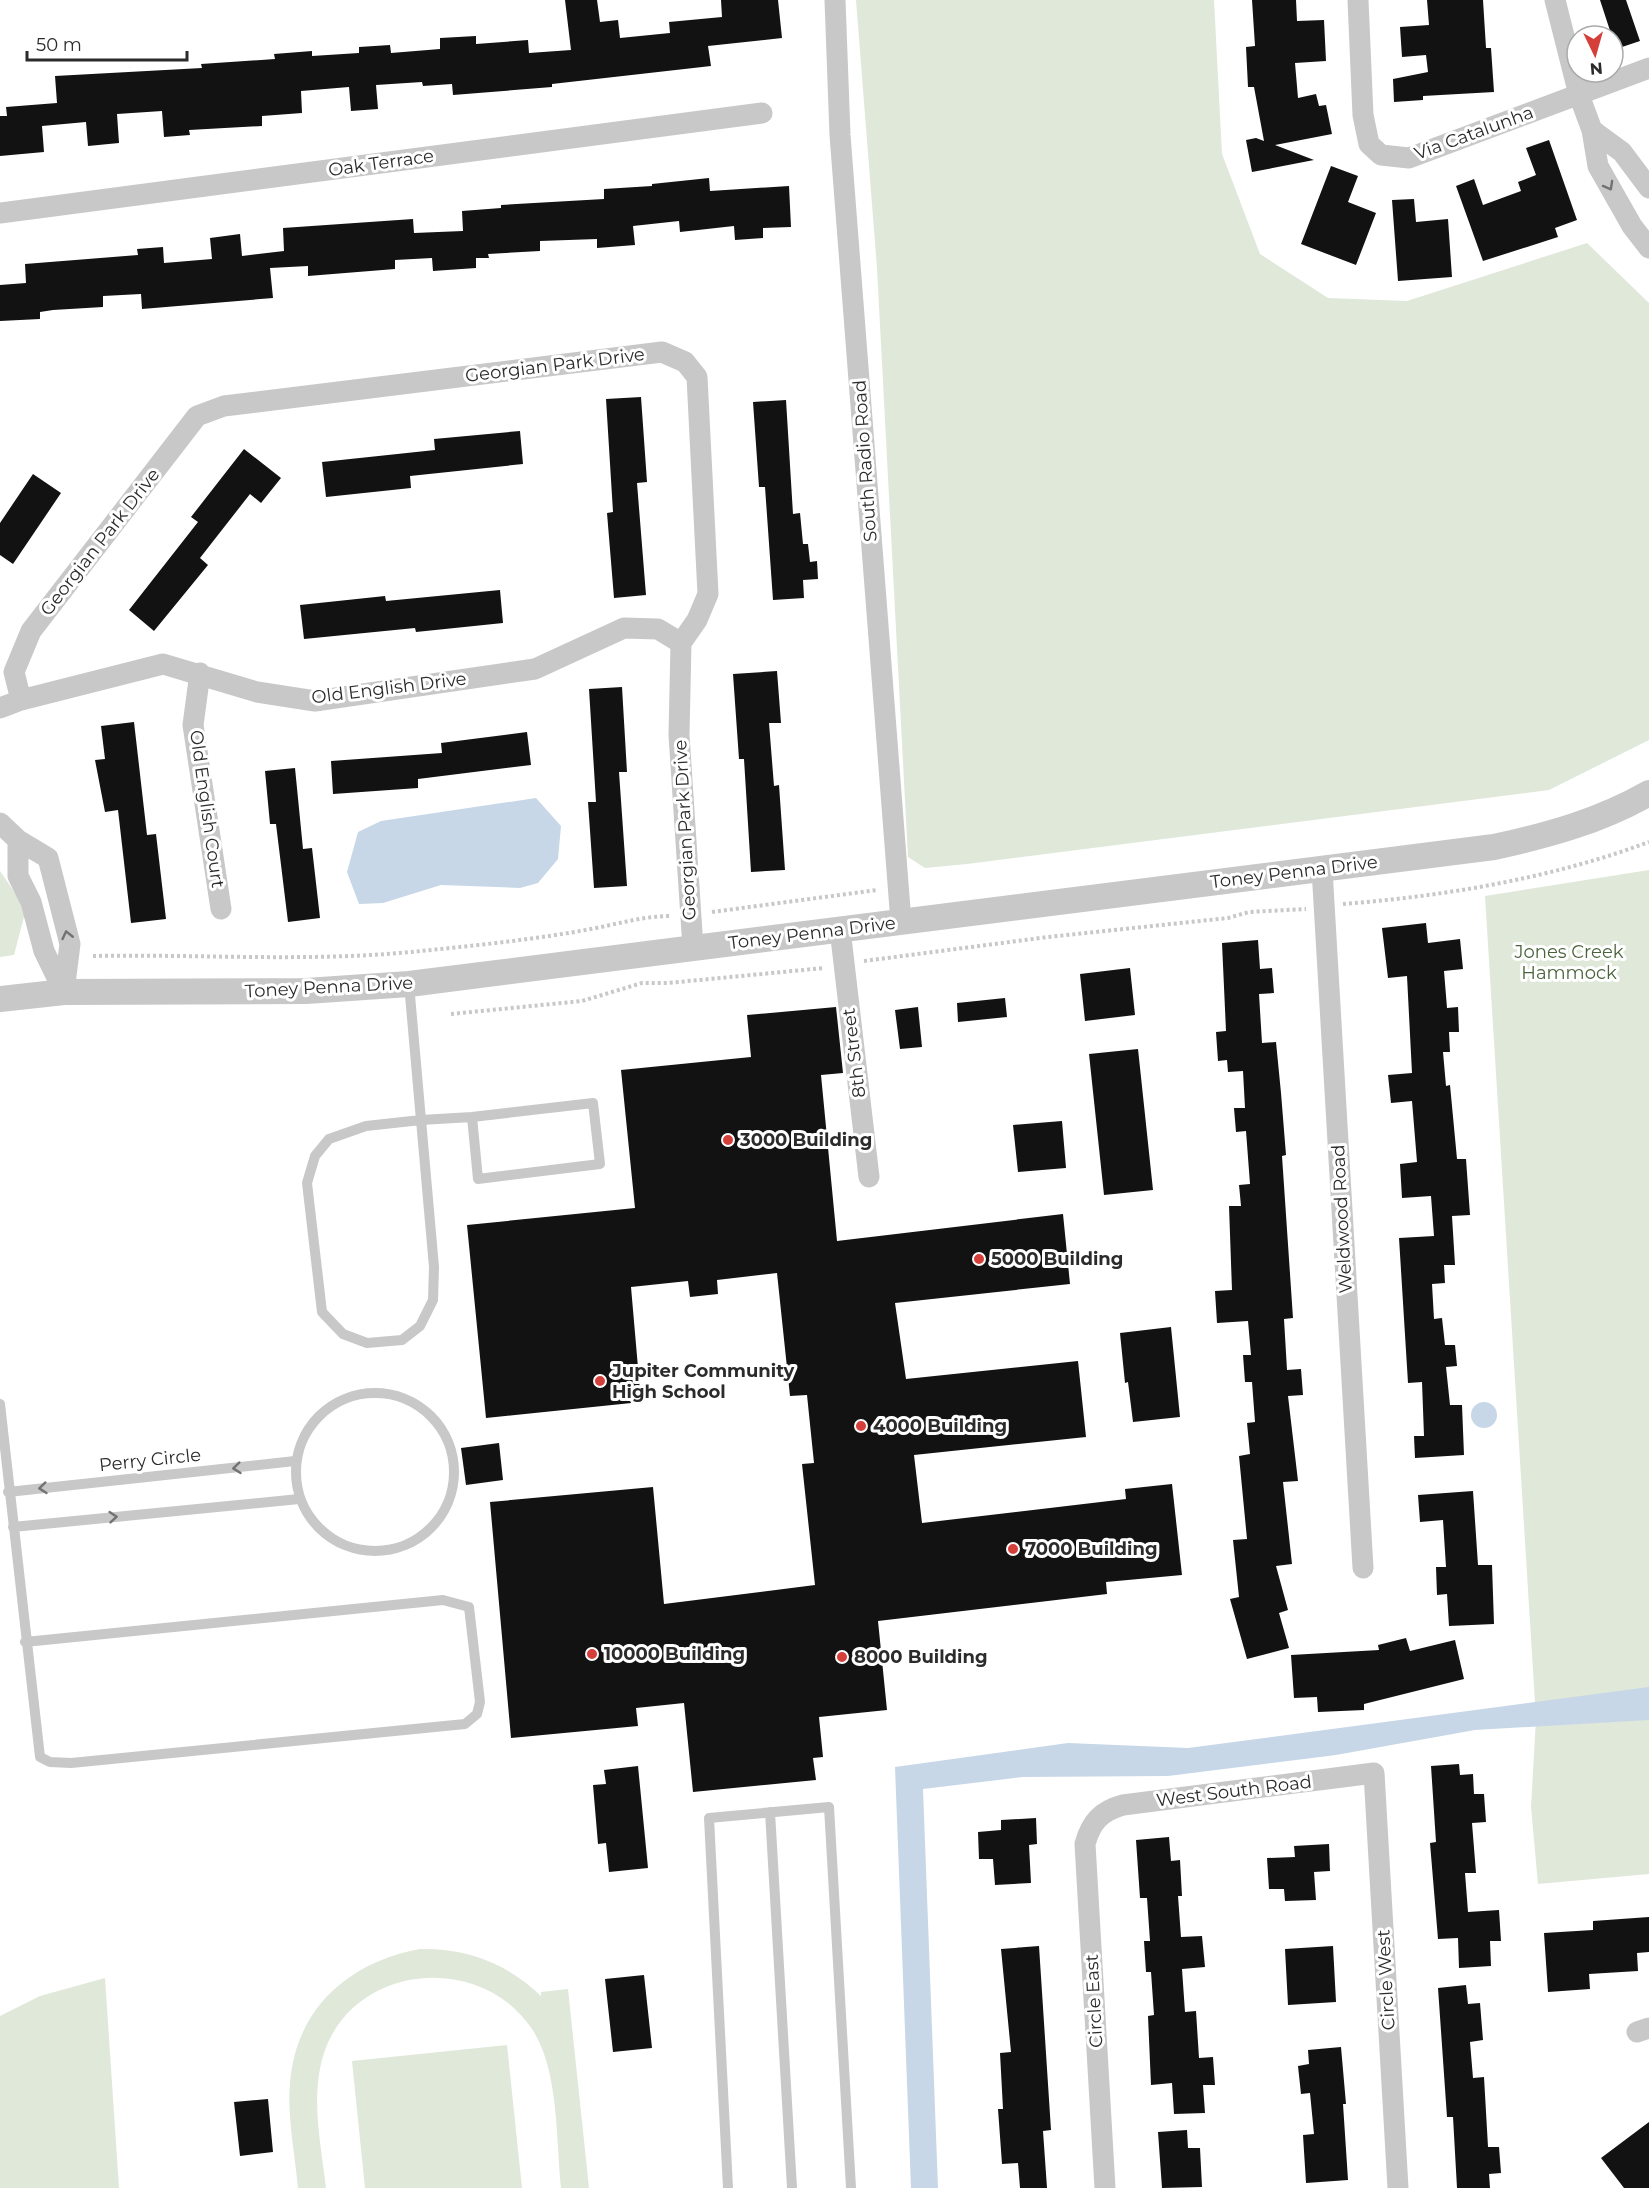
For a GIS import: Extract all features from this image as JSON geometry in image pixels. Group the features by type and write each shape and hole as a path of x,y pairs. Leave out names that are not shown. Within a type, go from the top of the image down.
{"street":[{"name":"South Radio Road","path":"835,0 840,135 900,922"},
{"name":"Via Catalunha","path":"1358,0 1363,115 1369,144 1380,155 1409,158 1649,68"},
{"path":"1555,0 1579,95 1592,130 1598,166 1632,226 1649,248"},
{"name":"Oak Terrace","path":"0,213 762,113"},
{"path":"1592,130 1622,152 1649,188"},
{"name":"Georgian Park Drive","path":"21,700 14,672 31,632 197,416 224,406 662,352 685,362 697,377 708,594 697,620 681,643 679,735 693,948"},
{"name":"Old English Drive","path":"21,700 163,664 200,673 257,692 315,701 535,669 624,628 658,629 681,643"},
{"name":"Old English Court","path":"200,673 193,725 221,909"},
{"path":"0,708 21,700"},
{"name":"Toney Penna Drive","path":"0,999 64,993 306,991 409,984 1494,847 1555,833 1617,811 1649,793"},
{"name":"Toney Penna Drive","path":"1617,811 1649,808"},
{"path":"0,823 18,840 48,858 70,944 64,993"},
{"path":"18,840 18,876 31,902 44,951 64,993"},
{"name":"Weldwood Road","path":"1322,869 1363,1568"},
{"name":"8th Street","path":"840,929 869,1177"},
{"name":"West South Road","path":"1097,1818 1109,1809 1123,1805 1374,1773"},
{"name":"Circle West","path":"1374,1773 1398,2188"},
{"name":"Circle East","path":"1097,1818 1089,1830 1085,1844 1105,2188"}],"lane":[{"path":"409,984 421,1120 434,1267 433,1300 420,1326 402,1340 367,1343 343,1334 322,1312 307,1183 315,1156 329,1139 366,1126 421,1120 472,1117 593,1103 600,1164 478,1179 472,1117"},
{"path":"368,1392 407,1398 434,1417 451,1446 455,1474 450,1501 434,1527 420,1538 385,1552 354,1549 336,1542 314,1524 299,1499 295,1461 299,1444 313,1420 328,1407 345,1397 368,1392"},
{"path":"0,1404 8,1492 5,1514 13,1527 25,1642 40,1757 50,1762 71,1763 465,1724 477,1714 480,1702 469,1607 443,1600 25,1642"},
{"name":"Perry Circle","path":"8,1492 295,1461"},
{"path":"13,1527 299,1499"},
{"path":"728,2188 709,1818 829,1807 850,2188"},
{"path":"770,1812 792,2188"}],"path":[{"path":"1342,904 1461,890 1551,871 1619,853 1649,842"},
{"path":"707,913 877,890"},
{"path":"876,959 1048,937 1228,918 1249,912 1305,909"},
{"path":"93,956 271,957 410,952 590,929 649,916 678,916"},
{"path":"451,1014 582,1001 642,983 668,983 821,968"}],"green space":[{"path":"856,0 1214,0 1222,154 1260,254 1328,298 1407,301 1587,243 1649,303 1649,740 1549,790 967,864 925,868 908,857 877,268"},
{"name":"Jones Creek Hammock","path":"1649,870 1649,1874 1538,1884 1531,1807 1536,1719 1485,896"},
{"path":"0,871 26,909 14,955 0,957"},
{"path":"420,1949 454,1951 485,1960 500,1966 528,1984 541,1996 541,1992 568,1989 589,2188 561,2188 552,2084 541,2045 532,2029 510,2004 482,1988 452,1979 420,1978 390,1986 362,2000 339,2023 324,2053 318,2086 318,2120 326,2188 298,2188 289,2096 294,2056 303,2032 315,2011 349,1977 394,1955"},
{"path":"105,1978 119,2188 0,2188 0,2016 40,1996"},
{"path":"507,2045 522,2188 365,2188 352,2061"}],"water":[{"path":"536,798 561,826 558,859 538,883 520,888 441,885 383,903 359,904 347,872 358,832 381,821"},
{"path":"1484,1402 1493,1406 1497,1415 1493,1424 1484,1428 1475,1424 1471,1415 1475,1406"},
{"path":"1649,1687 1649,1720 1475,1730 1336,1755 1168,1776 1023,1777 923,1789 938,2188 911,2188 895,1767 1068,1743 1188,1748"}],"building":[{"path":"565,0 597,0 600,22 618,20 620,38 670,33 669,22 722,17 721,0 778,0 782,38 708,46 711,66 552,84 552,87 453,95 452,84 423,86 422,82 376,85 378,109 351,111 349,87 301,91 302,113 262,116 262,126 189,130 190,135 164,137 162,111 117,114 119,143 88,146 86,122 42,126 44,152 0,156 0,116 7,116 6,107 57,103 55,76 202,68 201,64 275,59 274,54 312,51 312,56 359,53 359,47 390,45 391,53 440,49 440,38 476,36 476,44 528,40 529,53 571,50"},
{"path":"1252,0 1296,0 1297,21 1324,20 1326,61 1295,63 1298,98 1316,94 1319,106 1326,105 1332,134 1275,145 1314,160 1252,172 1246,140 1256,138 1264,141 1254,87 1248,87 1246,47 1255,46"},
{"path":"1427,0 1483,0 1486,48 1491,48 1494,92 1423,96 1423,100 1394,102 1393,79 1428,72 1426,55 1402,57 1400,27 1429,25"},
{"path":"1600,0 1626,0 1640,41 1625,46 1625,24 1608,24"},
{"path":"1549,140 1577,220 1555,228 1558,237 1483,261 1456,186 1474,179 1483,205 1521,191 1518,182 1536,175 1526,148"},
{"path":"1331,166 1358,176 1348,202 1376,213 1356,265 1301,244"},
{"path":"709,178 710,191 789,186 791,227 763,228 763,238 735,240 734,226 680,232 679,221 633,226 635,245 597,248 597,239 540,241 540,251 488,254 489,258 476,258 476,268 433,271 432,258 395,260 395,269 308,276 308,266 270,268 273,298 142,309 141,294 103,296 103,307 53,310 40,312 40,319 0,321 0,285 26,283 25,264 138,255 137,249 163,247 164,263 212,259 210,238 240,234 242,256 284,251 283,228 413,219 414,233 463,231 462,211 501,208 501,205 604,199 604,189 652,186 652,184"},
{"path":"1414,199 1416,222 1448,219 1452,277 1398,281 1392,200"},
{"path":"641,397 647,482 637,483 646,595 614,598 607,513 613,512 606,399"},
{"path":"786,400 793,514 800,513 803,544 808,544 810,562 817,561 818,579 803,580 804,598 773,600 765,487 759,487 753,402"},
{"path":"520,431 523,464 410,476 411,488 326,497 322,462 435,450 434,439"},
{"path":"244,449 281,478 261,503 250,494 200,558 208,565 154,631 129,610 198,522 191,517"},
{"path":"33,474 61,493 13,564 0,555 0,523"},
{"path":"500,590 503,623 416,632 415,628 304,639 300,605 385,596 386,601"},
{"path":"777,671 781,723 769,723 774,786 779,785 785,870 751,872 744,759 739,759 733,674"},
{"path":"622,687 627,772 619,772 627,886 594,888 588,802 596,802 589,689"},
{"path":"134,722 147,835 156,834 166,919 131,923 118,810 105,812 95,760 105,759 101,726"},
{"path":"527,732 531,765 418,779 418,788 333,794 331,761 442,753 441,743"},
{"path":"295,768 303,849 312,848 320,918 288,922 276,824 270,824 265,771"},
{"path":"1426,923 1428,943 1460,939 1463,969 1444,971 1447,1008 1458,1007 1459,1032 1449,1032 1450,1052 1443,1052 1446,1086 1450,1085 1457,1159 1466,1159 1470,1215 1452,1216 1455,1265 1444,1265 1445,1283 1432,1284 1434,1319 1442,1318 1445,1345 1455,1345 1457,1366 1446,1367 1450,1405 1462,1405 1464,1455 1415,1458 1414,1436 1424,1436 1422,1382 1408,1383 1399,1238 1434,1236 1431,1196 1402,1198 1400,1164 1417,1162 1412,1101 1391,1103 1388,1075 1412,1073 1407,976 1388,978 1382,928"},
{"path":"1258,940 1260,969 1272,968 1274,993 1259,994 1262,1043 1276,1042 1286,1155 1282,1156 1293,1318 1284,1319 1287,1370 1301,1369 1303,1395 1288,1396 1298,1481 1283,1482 1292,1564 1276,1566 1288,1610 1279,1613 1289,1648 1247,1659 1230,1599 1239,1597 1233,1540 1247,1539 1239,1456 1250,1454 1247,1423 1255,1422 1252,1382 1245,1382 1243,1355 1251,1355 1248,1321 1217,1323 1215,1291 1232,1290 1229,1206 1241,1206 1239,1185 1250,1184 1246,1131 1236,1132 1234,1108 1245,1108 1243,1071 1228,1072 1227,1060 1218,1061 1216,1032 1226,1031 1222,943"},
{"path":"1130,968 1135,1015 1085,1021 1080,974"},
{"path":"1005,998 1007,1017 958,1022 957,1003"},
{"path":"836,1007 843,1073 821,1075 837,1241 1063,1214 1070,1284 895,1303 906,1379 1078,1361 1086,1437 914,1455 922,1523 1126,1499 1125,1489 1172,1484 1182,1575 1106,1582 1107,1594 878,1621 887,1710 819,1717 823,1757 813,1758 816,1780 693,1792 684,1703 636,1708 638,1726 511,1738 490,1502 653,1487 664,1604 815,1585 802,1464 814,1463 807,1395 790,1396 777,1273 717,1280 718,1294 690,1297 688,1281 631,1287 641,1402 486,1418 467,1225 635,1208 621,1070 751,1057 747,1015"},
{"path":"918,1007 922,1047 900,1049 895,1010"},
{"path":"1138,1049 1153,1190 1104,1195 1089,1054"},
{"path":"1062,1121 1066,1168 1018,1172 1013,1125"},
{"path":"1171,1327 1180,1417 1133,1422 1128,1382 1125,1383 1120,1333"},
{"path":"499,1443 503,1480 466,1485 461,1448"},
{"path":"1473,1491 1478,1565 1492,1565 1494,1624 1449,1626 1447,1594 1437,1595 1436,1567 1446,1567 1443,1520 1420,1522 1418,1495"},
{"path":"1406,1638 1410,1651 1455,1640 1464,1679 1364,1704 1364,1710 1318,1712 1317,1697 1294,1698 1291,1655 1379,1650 1378,1645"},
{"path":"1459,1764 1460,1775 1473,1774 1474,1794 1484,1794 1486,1822 1472,1823 1476,1873 1465,1873 1468,1912 1499,1910 1501,1941 1490,1941 1491,1966 1459,1968 1458,1938 1438,1939 1430,1843 1436,1842 1431,1766"},
{"path":"638,1766 648,1868 609,1872 606,1843 598,1844 593,1785 606,1784 604,1770"},
{"path":"1036,1818 1037,1844 1029,1845 1031,1883 995,1885 993,1859 979,1859 978,1832 1001,1830 1001,1820"},
{"path":"1169,1837 1171,1861 1180,1860 1182,1896 1178,1896 1181,1937 1202,1936 1205,1967 1182,1969 1185,2012 1196,2011 1199,2058 1213,2057 1215,2085 1203,2085 1205,2113 1174,2114 1172,2083 1151,2085 1148,2016 1154,2015 1151,1972 1146,1972 1144,1941 1150,1941 1147,1898 1140,1898 1136,1840"},
{"path":"1329,1844 1330,1871 1314,1872 1316,1900 1285,1901 1284,1889 1269,1889 1267,1858 1295,1857 1294,1846"},
{"path":"1649,1917 1649,1952 1637,1953 1638,1971 1589,1974 1590,1989 1548,1992 1544,1933 1593,1930 1593,1921"},
{"path":"1039,1946 1051,2130 1043,2131 1047,2188 1020,2188 1018,2163 1002,2164 998,2109 1003,2109 1000,2053 1011,2052 1001,1949"},
{"path":"1333,1946 1336,2002 1288,2005 1285,1949"},
{"path":"644,1975 652,2048 613,2052 605,1979"},
{"path":"1466,1985 1468,2004 1480,2003 1483,2040 1470,2042 1473,2078 1484,2077 1488,2147 1499,2147 1501,2173 1489,2174 1490,2188 1457,2188 1453,2117 1447,2117 1438,1988"},
{"path":"1341,2047 1346,2104 1343,2104 1348,2180 1306,2183 1303,2135 1314,2134 1310,2093 1301,2094 1298,2066 1309,2064 1308,2050"},
{"path":"268,2099 273,2152 240,2156 234,2102"},
{"path":"1649,2122 1649,2188 1624,2188 1601,2158"},
{"path":"1187,2130 1188,2148 1200,2148 1202,2187 1162,2188 1158,2132"}],"place":[{"name":"3000 Building","path":"728,1140"},
{"name":"5000 Building","path":"979,1259"},
{"name":"Jupiter Community High School","path":"600,1381"},
{"name":"4000 Building","path":"861,1426"},
{"name":"7000 Building","path":"1013,1549"},
{"name":"10000 Building","path":"592,1654"},
{"name":"8000 Building","path":"842,1657"}]}
